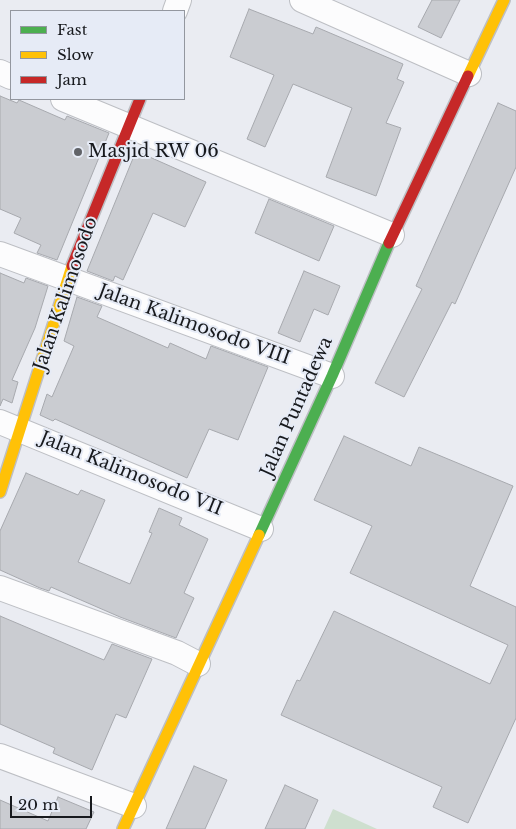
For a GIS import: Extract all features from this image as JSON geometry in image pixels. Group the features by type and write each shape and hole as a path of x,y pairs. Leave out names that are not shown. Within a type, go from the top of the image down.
{"street":[{"path":"302,0 469,74"},
{"name":"Jalan Puntadewa","path":"123,829 332,376 392,235 504,0"},
{"path":"65,100 392,235"},
{"name":"Jalan Kalimosodo","path":"0,492 11,426 67,278 140,100"},
{"name":"Jalan Kalimosodo VIII","path":"0,254 332,376"},
{"name":"Jalan Kalimosodo VII","path":"11,426 261,529"},
{"path":"0,588 177,654 198,664"},
{"path":"0,756 134,806"}],"green space":[{"path":"333,809 377,829 324,829"}],"building":[{"path":"432,0 460,0 441,38 418,27"},
{"path":"249,9 313,34 316,27 403,64 397,79 404,82 386,123 401,128 376,196 326,177 352,108 293,84 265,147 247,139 274,75 230,57"},
{"path":"0,96 17,103 19,100 65,120 67,116 109,133 57,260 37,253 41,245 14,233 21,218 0,209"},
{"path":"498,103 516,111 516,167 455,304 452,302 404,397 375,383 422,289 416,286"},
{"path":"136,151 206,182 185,227 153,213 123,280 115,276 113,281 87,271"},
{"path":"269,199 334,226 319,261 255,233"},
{"path":"304,271 340,286 328,315 314,309 300,342 278,333"},
{"path":"0,273 24,283 26,278 48,286 35,328 12,380 18,382 12,403 3,399 0,406"},
{"path":"77,297 102,306 97,317 168,348 170,343 206,359 211,346 268,367 238,440 209,429 187,478 55,419 53,421 40,415 47,394 52,397 74,346 64,341"},
{"path":"344,436 411,466 419,447 513,486 470,586 516,607 516,718 468,823 433,807 442,787 281,715 297,680 300,681 334,611 490,684 508,645 350,573 372,526 314,500"},
{"path":"26,473 78,495 81,490 105,500 78,562 130,584 152,533 149,532 159,508 182,518 179,525 208,539 184,593 194,598 176,638 120,617 51,587 49,591 40,588 0,570 0,531"},
{"path":"0,616 104,660 112,644 152,659 126,718 116,714 92,770 53,753 55,748 0,724"},
{"path":"194,766 227,780 205,829 166,829"},
{"path":"285,785 318,800 305,829 265,829"},
{"path":"58,797 94,812 86,829 0,829 0,800 48,821"}],"traffic: fast":[{"path":"259,535 332,376 389,243"}],"traffic: slow":[{"path":"468,76 504,0"},
{"path":"0,492 72,266"},
{"path":"123,829 259,535"}],"traffic: jam":[{"path":"389,243 468,76"},
{"path":"72,266 140,100"}],"place":[{"name":"Masjid RW 06","path":"78,152"}]}
